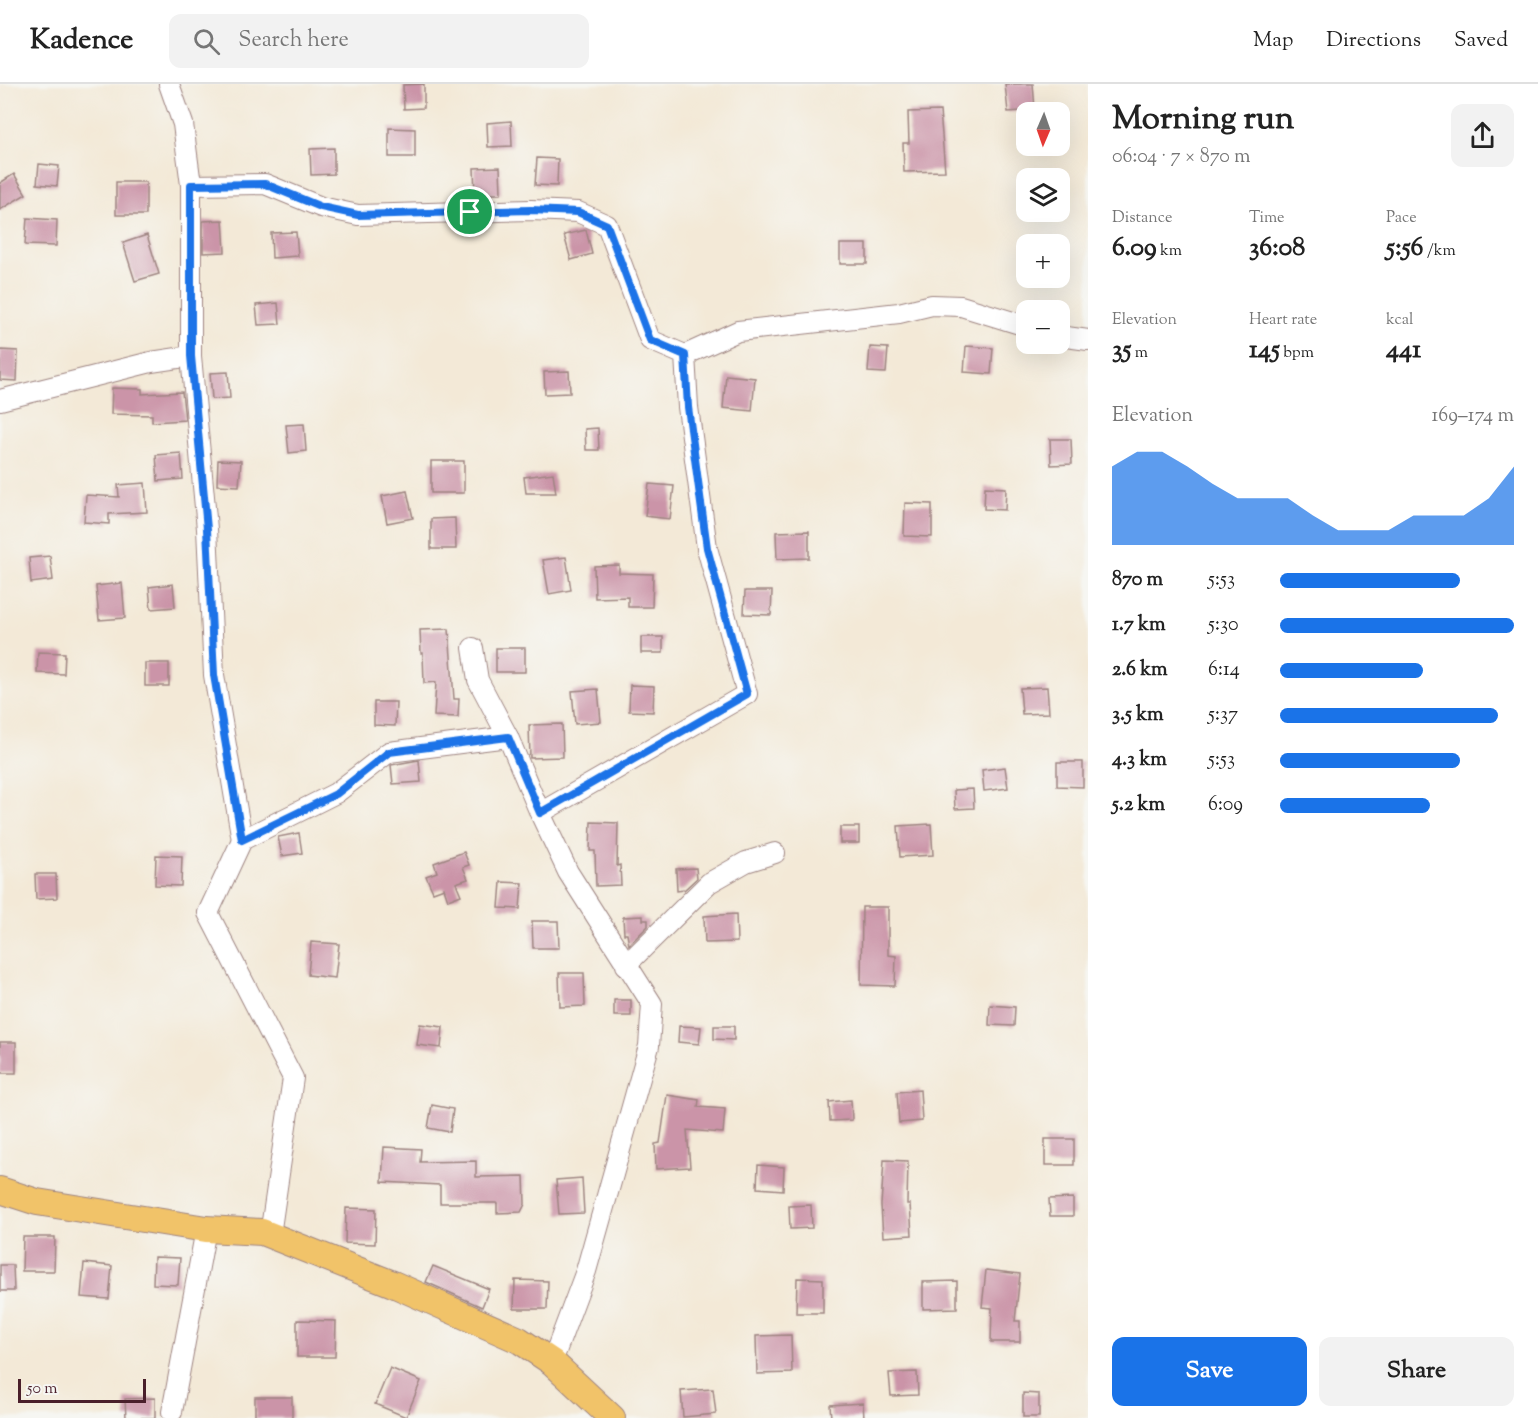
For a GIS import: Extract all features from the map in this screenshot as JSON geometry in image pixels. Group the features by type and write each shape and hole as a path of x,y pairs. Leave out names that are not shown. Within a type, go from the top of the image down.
{"main road":[{"path":"0,1190 37,1202 206,1229 262,1232 393,1284 519,1340 552,1362 611,1417"}],"street":[{"path":"169,84 183,124 191,185 191,356 207,529 214,675 242,840 208,913 293,1078 270,1235"},
{"path":"191,185 265,184 321,207 358,215 531,210 578,212 607,225 650,340 685,355 738,331 899,313 932,305 961,306 1016,323"},
{"path":"1070,338 1088,340"},
{"path":"540,813 747,694 707,548 688,407 685,355"},
{"path":"0,400 150,362 191,356"},
{"path":"473,648 478,680 508,737 568,872 652,1004 649,1046 586,1271 552,1362"},
{"path":"242,840 336,794 389,752 508,737"},
{"path":"626,965 709,883 746,862 775,853"},
{"path":"172,1412 206,1229"}],"building":[{"path":"424,84 424,108 404,109 403,85"},
{"path":"1005,84 1033,84 1034,102 1016,102 1016,111 1008,112"},
{"path":"940,111 945,171 904,172 903,143 909,143 908,112"},
{"path":"511,121 512,146 488,147 487,123"},
{"path":"389,128 415,129 415,157 389,157"},
{"path":"334,148 334,174 311,175 310,149"},
{"path":"537,158 558,159 557,186 535,185"},
{"path":"39,164 59,166 57,186 37,184"},
{"path":"500,167 501,194 475,194 474,168"},
{"path":"14,174 26,194 0,210 0,183"},
{"path":"116,182 146,182 146,215 116,215"},
{"path":"27,218 57,220 56,246 25,245"},
{"path":"223,220 225,252 203,253 203,221"},
{"path":"586,230 592,254 571,260 564,235"},
{"path":"296,232 298,256 272,258 271,233"},
{"path":"147,235 159,274 135,281 123,243"},
{"path":"840,244 867,244 867,264 840,264"},
{"path":"278,303 280,324 258,325 256,305"},
{"path":"966,346 993,348 991,374 964,372"},
{"path":"870,347 888,348 886,373 868,372"},
{"path":"0,350 18,351 17,381 0,380"},
{"path":"569,371 570,393 545,394 544,372"},
{"path":"228,372 230,398 212,399 210,373"},
{"path":"726,375 755,378 752,411 723,408"},
{"path":"112,388 142,389 142,394 182,392 185,420 152,422 152,415 111,414"},
{"path":"304,424 306,451 289,453 286,425"},
{"path":"598,428 599,450 586,450 585,429"},
{"path":"1050,439 1071,439 1072,464 1051,465"},
{"path":"181,453 183,479 158,481 156,455"},
{"path":"218,460 241,461 239,486 217,485"},
{"path":"431,461 464,461 464,493 431,493"},
{"path":"553,473 556,493 526,493 524,477"},
{"path":"145,483 147,512 109,514 109,524 84,522 86,495 119,497 118,485"},
{"path":"649,484 674,486 670,519 645,516"},
{"path":"985,487 1006,488 1005,510 984,509"},
{"path":"407,491 413,518 387,523 382,496"},
{"path":"905,503 932,504 932,537 904,536"},
{"path":"455,518 456,549 431,549 431,519"},
{"path":"809,531 809,558 777,559 776,532"},
{"path":"50,556 53,580 31,583 29,558"},
{"path":"566,557 571,590 549,594 543,560"},
{"path":"619,565 619,573 653,574 652,607 628,607 628,597 595,598 594,566"},
{"path":"122,583 125,618 99,620 96,586"},
{"path":"173,584 175,607 151,609 149,587"},
{"path":"745,591 772,591 771,615 744,614"},
{"path":"449,629 454,699 459,699 458,717 434,716 436,682 424,683 420,630"},
{"path":"641,637 663,637 663,653 641,653"},
{"path":"496,648 525,648 525,672 496,672"},
{"path":"38,652 65,653 64,674 37,673"},
{"path":"145,663 169,663 169,686 145,686"},
{"path":"630,685 654,686 653,712 629,711"},
{"path":"1047,687 1049,713 1022,714 1020,688"},
{"path":"598,689 601,722 575,724 572,691"},
{"path":"374,702 396,702 395,726 374,725"},
{"path":"562,724 563,757 530,758 529,725"},
{"path":"419,760 421,782 393,784 391,765"},
{"path":"1057,762 1083,762 1083,787 1057,786"},
{"path":"1005,767 1008,788 984,791 982,770"},
{"path":"973,789 974,808 955,809 954,790"},
{"path":"591,822 618,823 617,866 620,865 621,885 596,886 595,851 590,851"},
{"path":"931,824 933,855 900,857 898,826"},
{"path":"840,827 859,827 859,843 840,843"},
{"path":"299,833 302,853 282,856 278,837"},
{"path":"464,852 469,865 463,867 468,879 456,883 461,895 448,900 444,888 433,892 426,876 437,872 434,863"},
{"path":"156,855 182,856 181,886 155,885"},
{"path":"696,868 697,878 684,890 677,891 676,869"},
{"path":"35,874 56,874 57,898 36,899"},
{"path":"501,882 522,883 520,909 499,908"},
{"path":"862,907 888,907 888,955 896,956 895,986 861,985"},
{"path":"736,914 737,942 705,943 704,916"},
{"path":"643,916 643,920 648,920 648,926 629,945 627,934 624,934 623,917"},
{"path":"532,921 558,921 559,948 533,948"},
{"path":"311,942 339,944 335,978 308,975"},
{"path":"559,973 584,973 585,1006 560,1007"},
{"path":"614,1000 631,1000 631,1016 614,1016"},
{"path":"990,1005 1015,1007 1014,1026 989,1025"},
{"path":"420,1024 443,1027 441,1048 417,1045"},
{"path":"679,1026 701,1027 699,1044 678,1042"},
{"path":"714,1026 734,1026 734,1040 714,1039"},
{"path":"0,1042 16,1042 16,1073 0,1073"},
{"path":"920,1090 922,1121 899,1123 897,1092"},
{"path":"667,1095 699,1100 698,1107 725,1109 723,1133 687,1130 690,1167 656,1169 655,1144 660,1143"},
{"path":"851,1100 852,1120 830,1121 829,1102"},
{"path":"432,1105 453,1109 450,1132 428,1128"},
{"path":"1045,1139 1074,1139 1074,1165 1045,1165"},
{"path":"384,1147 421,1149 420,1162 476,1161 476,1177 524,1176 525,1204 521,1212 497,1213 497,1203 440,1203 440,1185 382,1182"},
{"path":"884,1160 908,1161 907,1204 910,1204 912,1235 883,1237 881,1205"},
{"path":"758,1165 784,1167 783,1190 757,1188"},
{"path":"582,1178 584,1213 559,1214 556,1180"},
{"path":"1073,1198 1073,1216 1050,1216 1049,1199"},
{"path":"811,1205 812,1228 790,1229 789,1206"},
{"path":"346,1208 376,1209 375,1244 345,1243"},
{"path":"23,1237 55,1237 54,1271 22,1271"},
{"path":"154,1257 180,1258 178,1285 153,1284"},
{"path":"84,1263 112,1266 109,1299 81,1297"},
{"path":"0,1265 13,1265 14,1291 0,1291"},
{"path":"433,1266 489,1289 482,1307 426,1282"},
{"path":"986,1270 1020,1274 1015,1321 1020,1321 1020,1342 991,1342 992,1308 982,1307"},
{"path":"797,1278 823,1279 823,1313 796,1313"},
{"path":"515,1280 548,1281 547,1309 514,1309"},
{"path":"957,1281 957,1308 923,1309 923,1282"},
{"path":"297,1320 336,1321 335,1357 297,1357"},
{"path":"791,1335 792,1373 757,1374 756,1336"},
{"path":"390,1368 421,1381 406,1417 375,1404"},
{"path":"917,1372 918,1395 891,1396 889,1373"},
{"path":"713,1389 716,1414 683,1417 681,1391"},
{"path":"1023,1393 1039,1394 1039,1417 1023,1417"},
{"path":"255,1397 292,1397 292,1418 255,1418"},
{"path":"155,1398 155,1418 126,1418 125,1399"},
{"path":"863,1403 864,1418 831,1418 830,1405"}],"route":[{"path":"265,184 321,207 358,215 470,212 531,210 578,212 607,225 650,340 685,355 688,407 707,548 747,694 582,791 540,813 508,737 389,752 336,794 242,840 214,675 207,529 191,356 191,185 265,184"}]}
